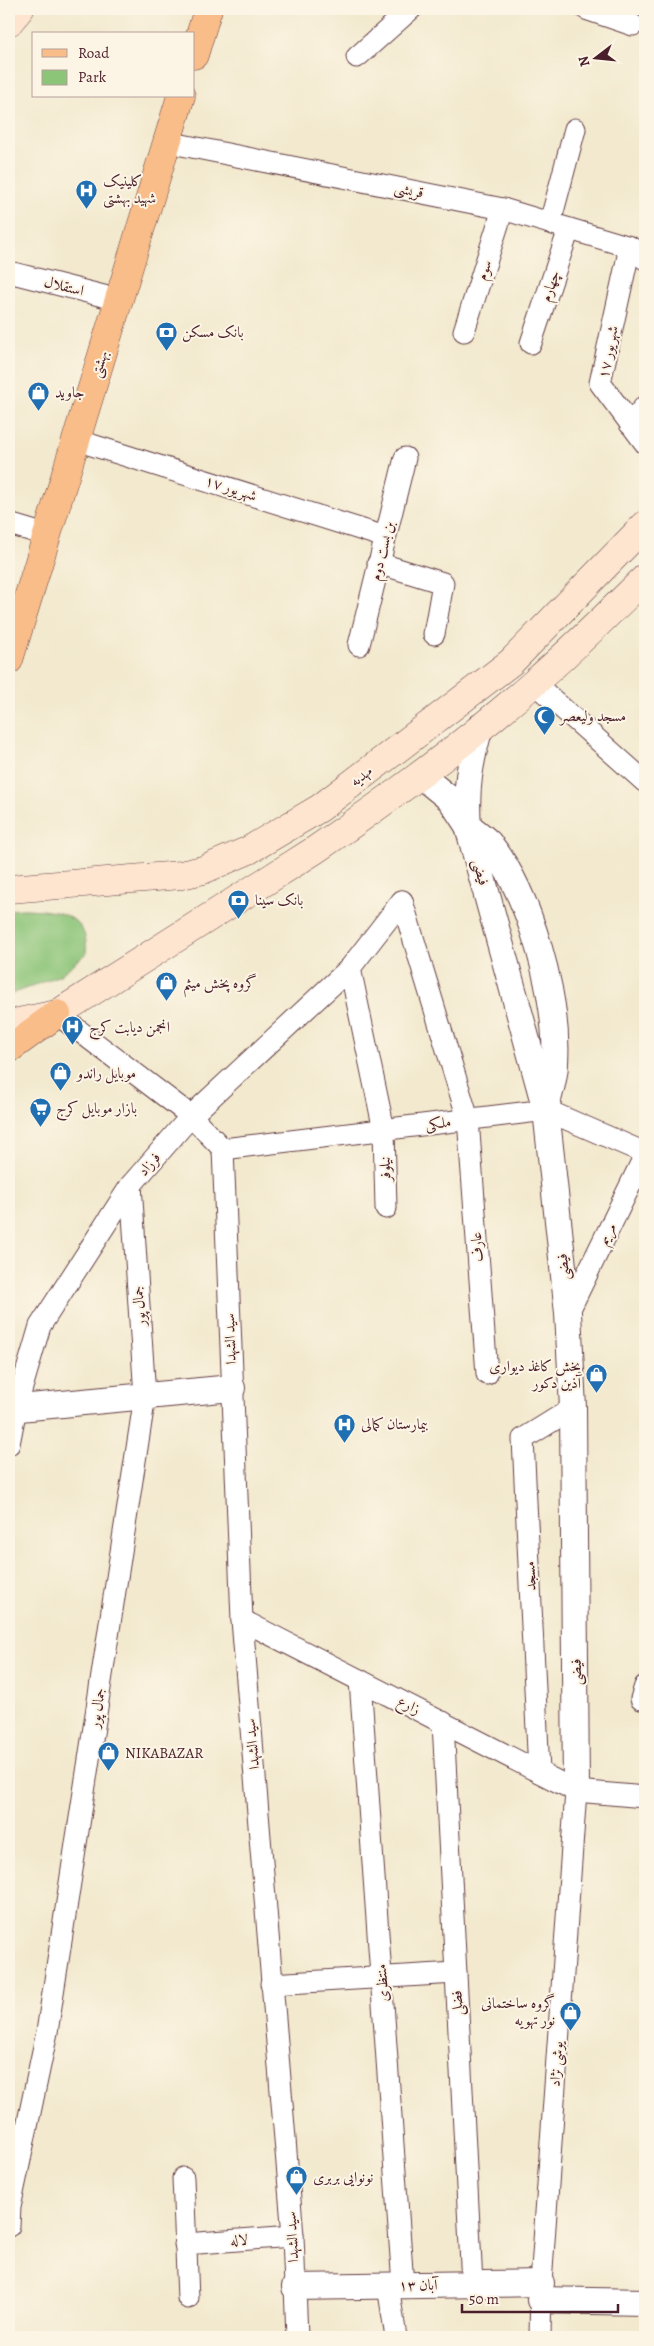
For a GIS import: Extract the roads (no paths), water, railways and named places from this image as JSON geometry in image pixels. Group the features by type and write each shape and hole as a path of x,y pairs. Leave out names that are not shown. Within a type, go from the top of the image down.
{"main road":[{"path":"9,22 20,9"},
{"path":"195,52 208,9"},
{"name":"بهشتی","path":"9,660 180,98"},
{"name":"مهدیه","path":"9,889 181,875 203,870 249,850 320,808 511,662 645,525"},
{"path":"9,1049 56,1014 315,850 420,775 534,683 645,578"},
{"path":"9,1024 56,1014"}],"street":[{"path":"357,57 411,9"},
{"path":"586,9 633,25"},
{"name":"چهارم","path":"531,343 560,226 575,129"},
{"name":"قریشی","path":"167,142 503,209 560,226 638,253"},
{"name":"سوم","path":"464,331 503,209"},
{"name":"۱۷ شهریور","path":"638,253 600,383 645,443"},
{"name":"استقلال","path":"9,272 119,300"},
{"path":"630,424 645,406"},
{"name":"۱۷ شهریور","path":"76,440 385,537"},
{"name":"بن بست دوم","path":"359,645 405,458"},
{"path":"9,524 46,535"},
{"path":"378,563 443,583 434,634"},
{"path":"534,683 645,782"},
{"path":"480,727 470,761 466,798 468,826 488,842 506,870 537,941 553,1019 556,1064 546,1110 645,1154"},
{"name":"فیضی","path":"420,775 451,800 468,826 546,1110 568,1313 573,1408 576,1791"},
{"name":"فرزاد","path":"9,1444 13,1408 40,1326 131,1185 191,1116 350,968 402,901 468,1119"},
{"path":"350,968 384,1130"},
{"path":"56,1014 191,1116 223,1149"},
{"name":"ملکی","path":"223,1149 546,1110"},
{"name":"عارف","path":"468,1119 487,1374"},
{"name":"نیلوفر","path":"384,1130 386,1208"},
{"name":"سید الشهدا","path":"223,1149 242,1620 293,2236 297,2337"},
{"name":"مریم","path":"568,1313 645,1154"},
{"name":"جمال پور","path":"9,2214 47,2032 145,1396 131,1185"},
{"path":"13,1408 232,1388"},
{"name":"مسجد","path":"539,1772 523,1440 573,1408"},
{"name":"زارع","path":"242,1620 576,1791"},
{"name":"منتظری","path":"360,1680 381,1977 396,2337"},
{"name":"فضلی","path":"442,1722 472,2284"},
{"path":"576,1791 645,1797"},
{"name":"یوشی نژاد","path":"540,2337 540,2292 576,1791"},
{"path":"271,1984 456,1973"},
{"path":"182,2178 188,2298"},
{"name":"لاله","path":"186,2244 293,2236"},
{"name":"۱۳ آبان","path":"295,2287 472,2284 645,2302"}],"place":[{"name":"کلینیک شهید بهشتی","path":"87,209"},
{"name":"بانک مسکن","path":"166,351"},
{"name":"جاوید","path":"39,411"},
{"name":"مسجد ولیعصر","path":"544,735"},
{"name":"بانک سینا","path":"239,919"},
{"name":"گروه پخش میثم","path":"167,1002"},
{"name":"انجمن دیابت کرج","path":"73,1046"},
{"name":"موبایل راندو","path":"61,1092"},
{"name":"بازار موبایل کرج","path":"40,1127"},
{"name":"پخش کاغذ دیواری آذین دکور","path":"597,1394"},
{"name":"بیمارستان کمالی","path":"345,1443"},
{"name":"NIKABAZAR","path":"109,1772"},
{"name":"گروه‌ ساختمانی نور تهویه","path":"571,2031"},
{"name":"نونوایی بربری","path":"297,2196"}]}
